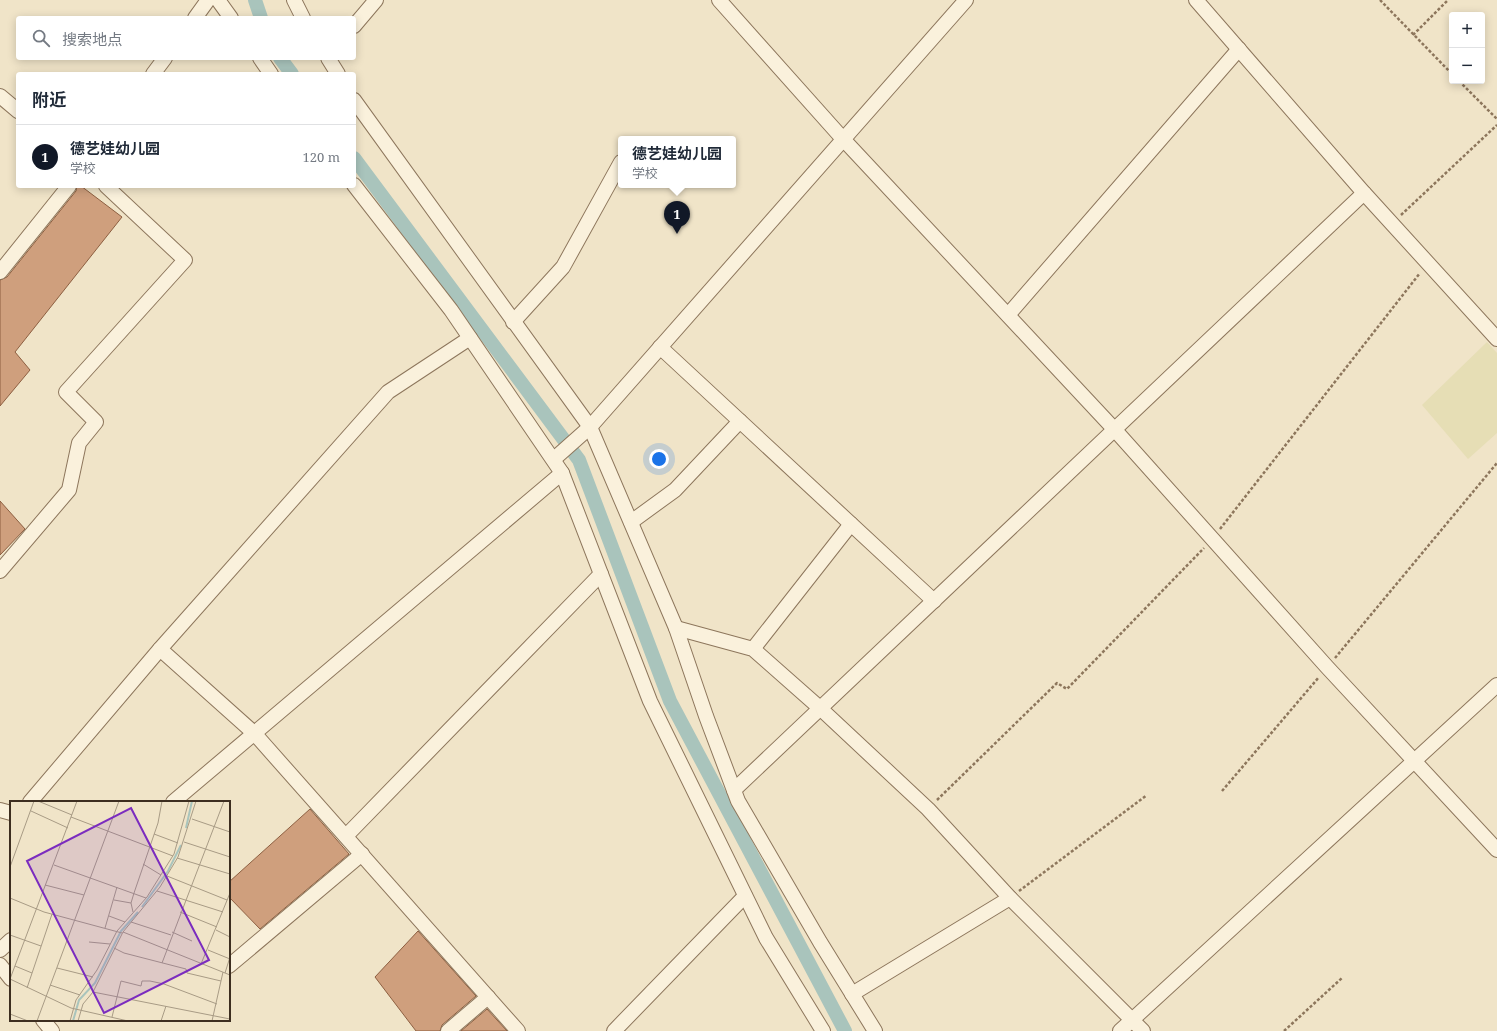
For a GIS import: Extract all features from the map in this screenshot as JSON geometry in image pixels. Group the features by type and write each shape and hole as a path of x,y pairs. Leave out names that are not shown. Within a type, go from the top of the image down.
{"street":[{"path":"196,16 208,0"},
{"path":"218,0 230,16"},
{"path":"294,0 302,16"},
{"path":"356,24 376,0"},
{"path":"719,0 843,139 1114,430 1327,667 1497,850"},
{"path":"554,460 590,427 966,0"},
{"path":"1196,0 1364,193 1497,339"},
{"path":"1008,315 1239,49"},
{"path":"154,72 164,60"},
{"path":"261,60 270,72"},
{"path":"329,60 337,72"},
{"path":"0,96 16,109"},
{"path":"356,103 590,427 676,628 706,716 738,801 816,935 875,1031"},
{"path":"513,322 563,267 618,167"},
{"path":"0,272 67,188"},
{"path":"0,571 69,490 80,443 96,422 66,392 185,260 108,188"},
{"path":"356,188 450,310 562,473 650,701 766,938 823,1031"},
{"path":"734,790 1364,193"},
{"path":"31,801 160,649 388,392 470,338"},
{"path":"660,347 934,601"},
{"path":"631,522 675,490 740,422"},
{"path":"174,801 562,473"},
{"path":"753,649 851,524"},
{"path":"346,836 601,574"},
{"path":"676,628 753,649 821,709 928,809 1010,898 1143,1031"},
{"path":"160,649 254,733 518,1031"},
{"path":"1120,1031 1497,685"},
{"path":"0,810 10,813"},
{"path":"230,965 362,854"},
{"path":"614,1031 745,896"},
{"path":"852,994 1010,898"},
{"path":"0,950 10,941"},
{"path":"0,965 10,978"},
{"path":"448,1031 488,997"},
{"path":"44,1021 52,1031"}],"path":[{"path":"1380,0 1449,71"},
{"path":"1413,35 1448,0"},
{"path":"1462,84 1497,119"},
{"path":"1392,224 1497,125"},
{"path":"928,809 1057,683 1066,689 1212,539 1428,263"},
{"path":"1222,791 1497,463"},
{"path":"1010,898 1147,795"},
{"path":"1284,1031 1342,978"}],"shaded area":[{"path":"1487,342 1497,353 1497,433 1468,459 1422,405"}],"building":[{"path":"77,188 84,188 122,217 15,352 30,370 0,406 0,280 7,277 76,191"},
{"path":"0,501 25,529 0,555"},
{"path":"310,809 349,854 260,929 230,898 230,881"},
{"path":"418,931 476,996 442,1025 440,1031 416,1031 375,977"},
{"path":"487,1009 507,1031 461,1031"}],"waterway":[{"path":"255,0 260,16"},
{"path":"282,60 290,72"},
{"path":"356,161 579,460 670,701 845,1031"}],"place":[{"name":"德艺娃幼儿园","path":"677,234"}]}
